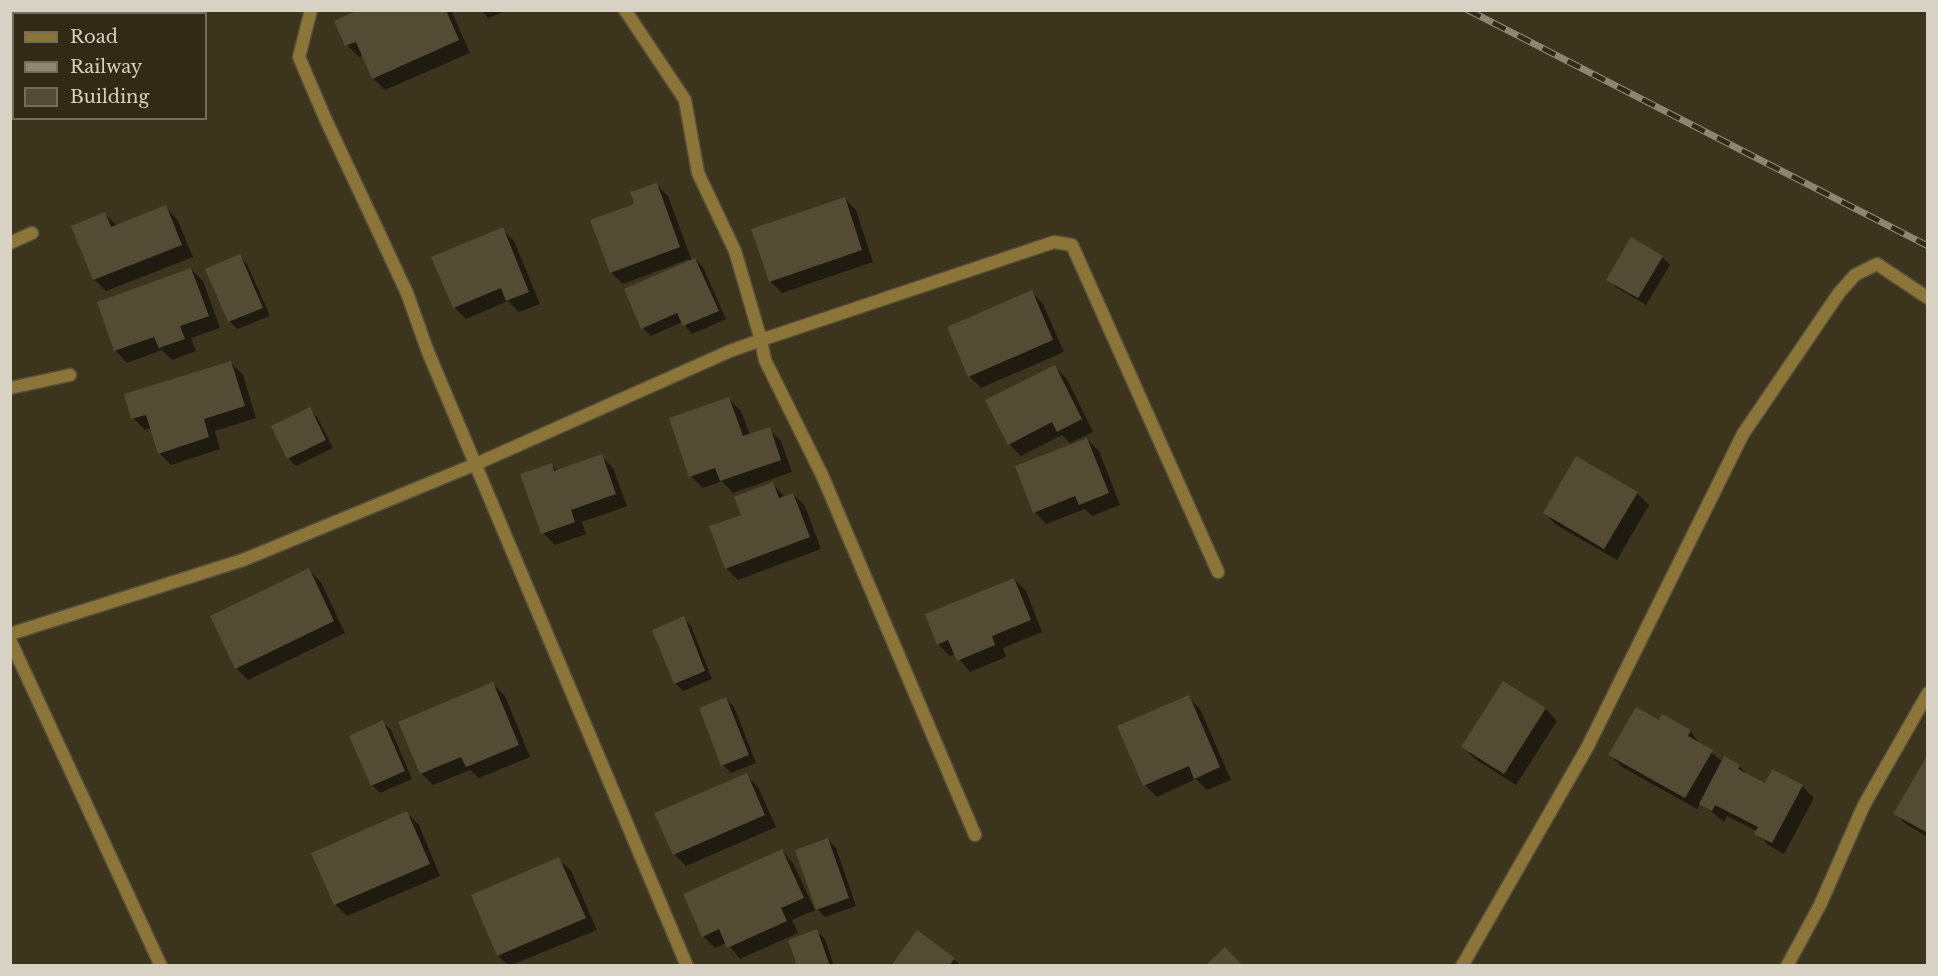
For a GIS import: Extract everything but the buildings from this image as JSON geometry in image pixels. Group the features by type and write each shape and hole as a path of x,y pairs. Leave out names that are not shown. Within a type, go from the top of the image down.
{"street":[{"path":"311,10 299,57 407,293 428,352 687,966"},
{"path":"624,10 685,100 698,173 735,251 765,360 822,475 975,835"},
{"path":"10,243 32,233"},
{"path":"10,634 243,560 476,464 730,351 1053,242 1072,245 1218,572"},
{"path":"1462,966 1588,746 1743,434 1839,292 1855,275 1877,264 1928,298"},
{"path":"10,388 70,375"},
{"path":"10,640 161,966"},
{"path":"1787,966 1820,905 1864,805 1928,693"}],"railway":[{"path":"1468,10 1928,246"}]}
